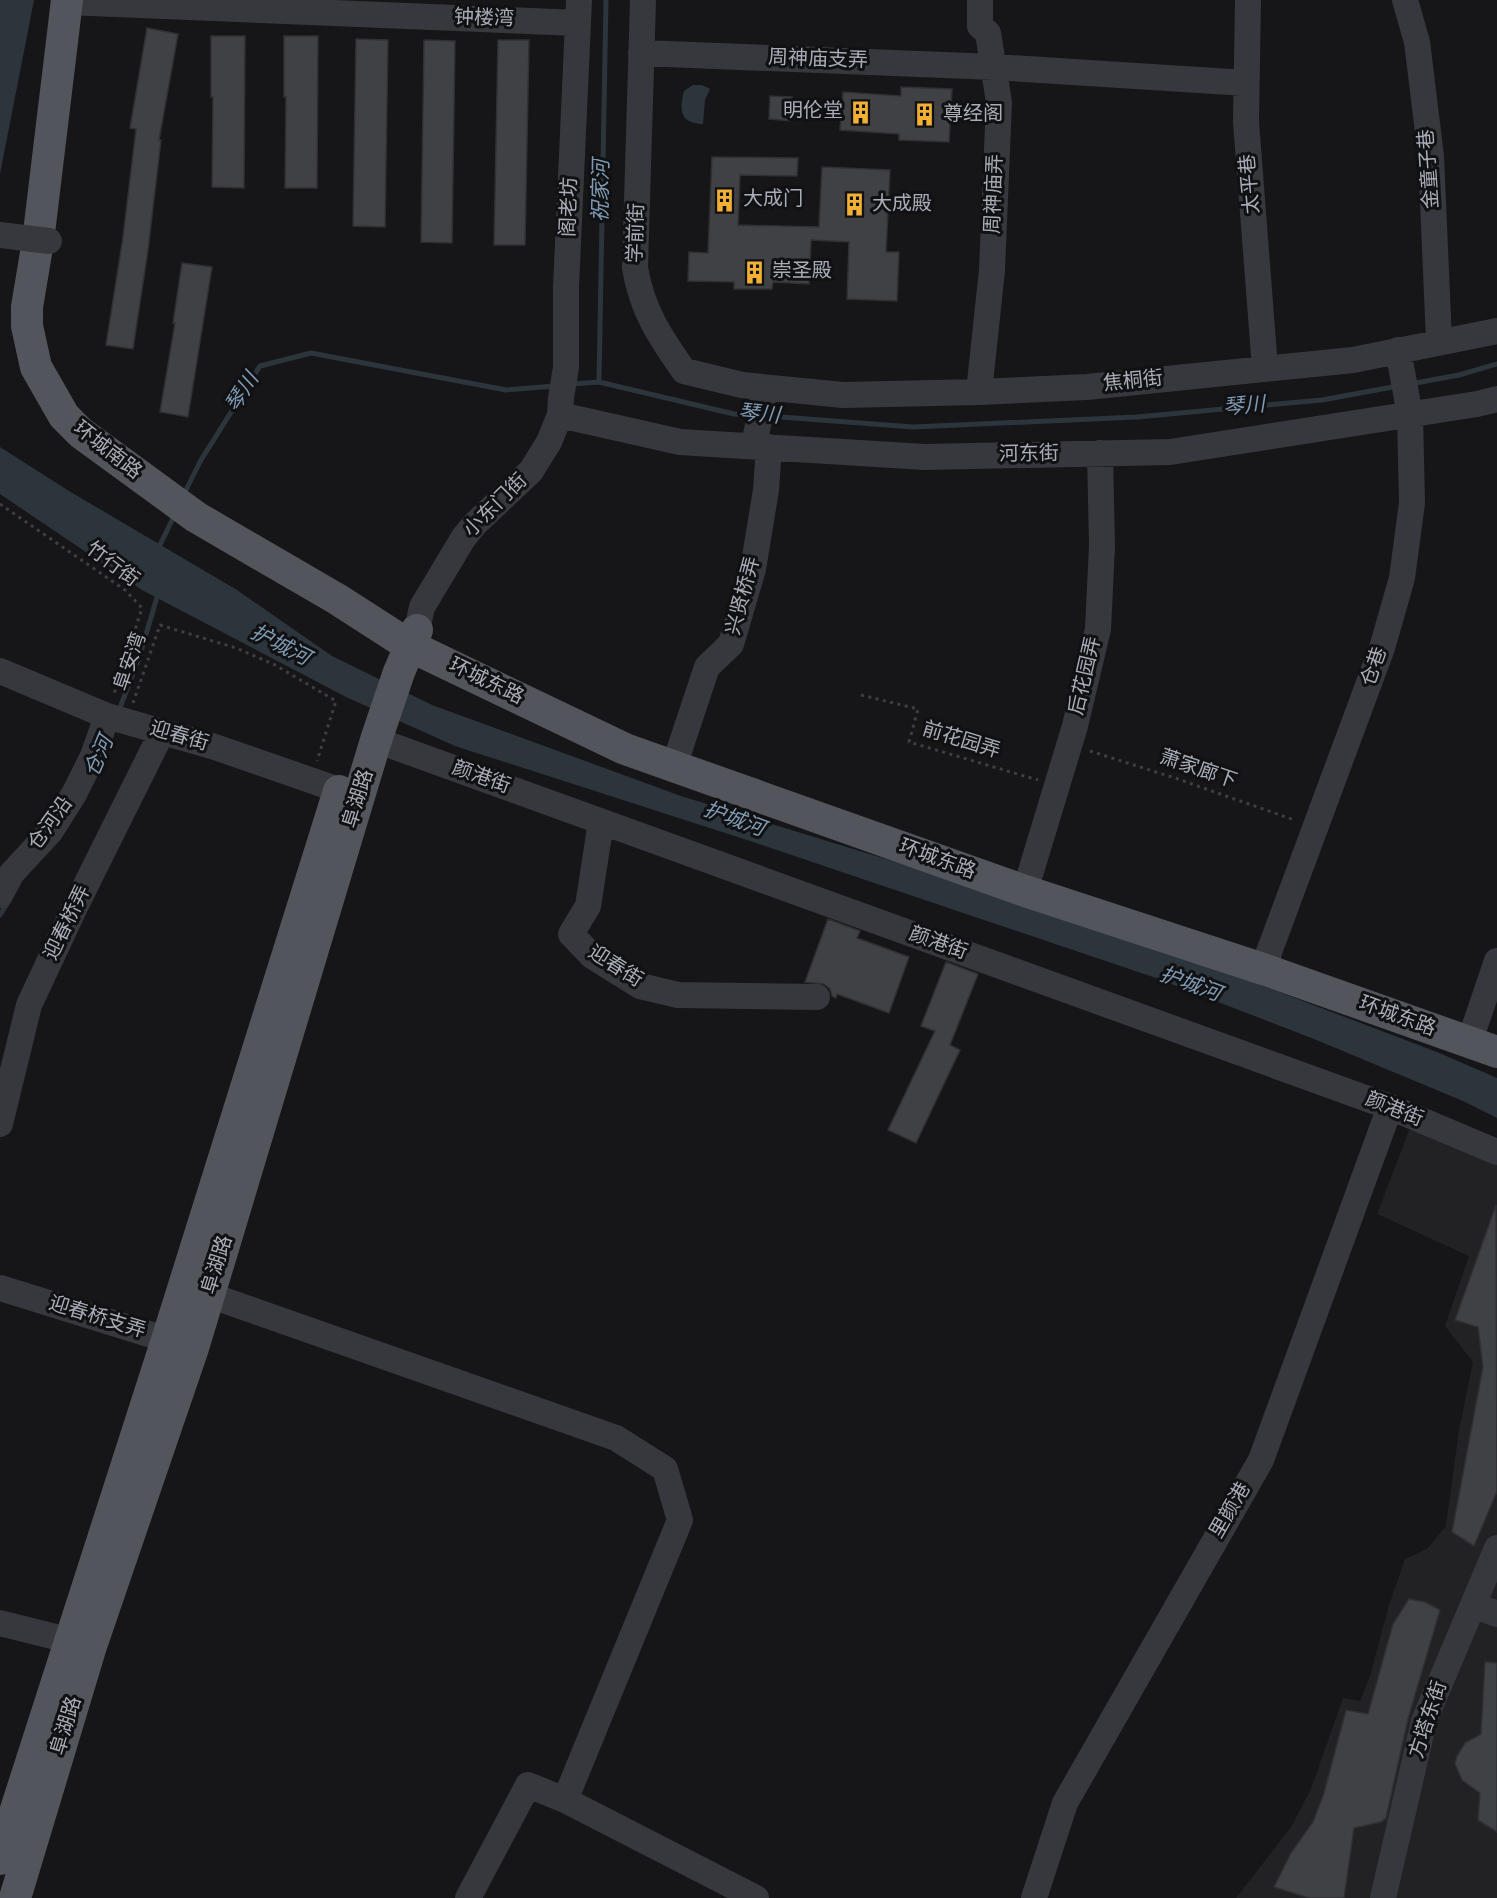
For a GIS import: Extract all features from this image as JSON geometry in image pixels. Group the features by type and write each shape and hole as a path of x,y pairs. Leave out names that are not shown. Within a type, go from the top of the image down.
{"main road":[{"name":"环城南路","path":"73,1 44,241 44,330 59,388 68,404 81,417 164,486 199,511 403,639"},
{"name":"阜湖路","path":"0,1859 80,1643 180,1344 349,794 403,639"},
{"name":"环城东路","path":"403,639 625,749 677,758 1028,882 1268,961 1484,1039"},
{"name":"阜湖路","path":"180,1344 209,1295 349,794"},
{"name":"阜湖路","path":"15,1898 80,1643"}],"street":[{"name":"学前街","path":"643,0 634,268 639,291 646,311 684,371 765,388"},
{"name":"周神庙弄","path":"979,392 992,270 999,102 988,33 980,26 980,0"},
{"name":"太平巷","path":"1248,0 1246,122 1265,368"},
{"name":"金童子巷","path":"1405,0 1417,42 1431,156 1439,341"},
{"name":"钟楼湾","path":"73,1 578,11"},
{"name":"阁老坊","path":"561,406 567,367 566,287 578,11"},
{"name":"周神庙支弄","path":"641,53 994,67 1246,82"},
{"path":"0,235 44,241"},
{"name":"焦桐街","path":"765,388 843,395 1087,387 1265,368 1400,358 1439,341 1497,331"},
{"name":"仓巷","path":"1268,961 1382,648 1402,578 1412,503 1410,415 1400,358"},
{"name":"兴贤桥弄","path":"677,758 707,667 731,644 753,569 766,489 762,447 765,388"},
{"name":"河东街","path":"561,406 680,442 925,457 1170,452 1410,415 1497,399"},
{"name":"小东门街","path":"403,639 464,537 531,471 549,442 561,406"},
{"name":"后花园弄","path":"1028,882 1069,744 1098,629 1102,546 1100,453"},
{"name":"迎春街","path":"0,671 134,723 215,747 349,794"},
{"name":"仓河沿","path":"0,895 12,873 50,832 74,794 93,756 134,723"},
{"name":"迎春桥弄","path":"0,1124 29,1005 74,909 134,723"},
{"name":"颜港街","path":"374,725 601,822 1390,1107 1497,1152"},
{"name":"迎春街","path":"601,822 588,906 571,934 592,956 640,986 678,995 817,997"},
{"path":"1484,1039 1497,961"},
{"name":"里颜港","path":"1034,1898 1065,1803 1261,1460 1390,1107"},
{"name":"迎春桥支弄","path":"0,1288 180,1344"},
{"path":"209,1295 615,1438 665,1469 680,1520 565,1800"},
{"name":"方塔东街","path":"1383,1898 1424,1721 1496,1555"},
{"path":"1473,1605 1497,1614"},
{"path":"0,1623 80,1643"},
{"path":"468,1898 528,1785 565,1800 756,1898"}],"path":[{"name":"竹行街","path":"0,504 125,590 142,608 134,723"},
{"name":"阜安湾","path":"134,723 129,714 160,626 236,648 275,665 336,701 324,745 309,780"},
{"name":"前花园弄","path":"861,695 918,709 909,742 1057,785"},
{"name":"萧家廊下","path":"1069,744 1178,779 1316,828"}],"shaded area":[{"path":"1414,1118 1497,1152 1497,1898 1236,1898 1291,1827 1311,1789 1343,1698 1360,1701 1370,1676 1389,1605 1405,1559 1427,1549 1446,1526 1459,1430 1473,1362 1445,1326 1469,1256 1377,1214"}],"water":[{"path":"0,0 34,0 0,174"},
{"path":"693,85 702,85 710,89 705,100 703,124 690,121 683,115 684,91"},
{"name":"护城河","path":"0,447 69,491 237,590 332,656 432,705 681,796 938,875 1187,957 1437,1052 1497,1078 1497,1118 1463,1101 1314,1039 1156,978 750,841 455,746 346,697 142,590 0,494"}],"building":[{"path":"147,28 178,34 159,140 161,140 148,250 133,349 106,345 123,237 136,129 130,128"},
{"path":"211,36 245,36 244,188 212,187"},
{"path":"284,36 318,36 317,188 285,188"},
{"path":"356,39 388,40 385,227 353,226"},
{"path":"424,40 455,41 452,243 421,242"},
{"path":"498,40 529,40 525,245 494,245"},
{"path":"901,87 952,89 949,142 899,140 899,134 840,130 843,92 901,96"},
{"path":"770,96 792,97 791,121 769,119"},
{"path":"712,157 798,158 797,176 740,175 738,225 819,227 822,167 890,170 886,252 899,252 897,301 847,299 849,242 811,240 809,284 773,282 772,289 734,289 734,282 688,281 689,252 708,253"},
{"path":"182,263 212,267 188,417 160,412 175,323 173,323"},
{"path":"828,919 860,931 857,938 909,957 889,1013 837,994 836,998 824,984 805,982"},
{"path":"946,962 978,974 950,1045 960,1050 916,1143 888,1130 935,1031 921,1026"},
{"path":"1496,1205 1497,1491 1474,1546 1452,1532 1483,1367 1478,1327 1455,1320"},
{"path":"1409,1599 1425,1602 1440,1610 1408,1719 1386,1818 1381,1822 1354,1828 1344,1898 1309,1898 1274,1887 1291,1853 1313,1822 1324,1793 1346,1710 1368,1714 1393,1624"},
{"path":"1485,1662 1497,1663 1497,1832 1478,1820 1480,1793 1462,1780 1455,1764 1465,1743 1481,1734"}],"waterway":[{"name":"祝家河","path":"599,382 606,0"},
{"name":"琴川","path":"184,494 201,460 260,366 311,353 506,390 555,386"},
{"name":"琴川","path":"1410,384 1459,375 1497,364"},
{"name":"琴川","path":"571,384 599,382 734,414 752,415"},
{"name":"琴川","path":"768,416 913,427 1137,417 1322,400 1398,386"},
{"name":"琴川","path":"157,551 175,514"},
{"name":"仓河","path":"118,713 139,658 158,594"},
{"name":"仓河","path":"0,915 9,901"}],"place":[{"name":"明伦堂","path":"861,112"},
{"name":"尊经阁","path":"925,115"},
{"name":"大成门","path":"725,200"},
{"name":"大成殿","path":"854,205"},
{"name":"崇圣殿","path":"754,272"}]}
